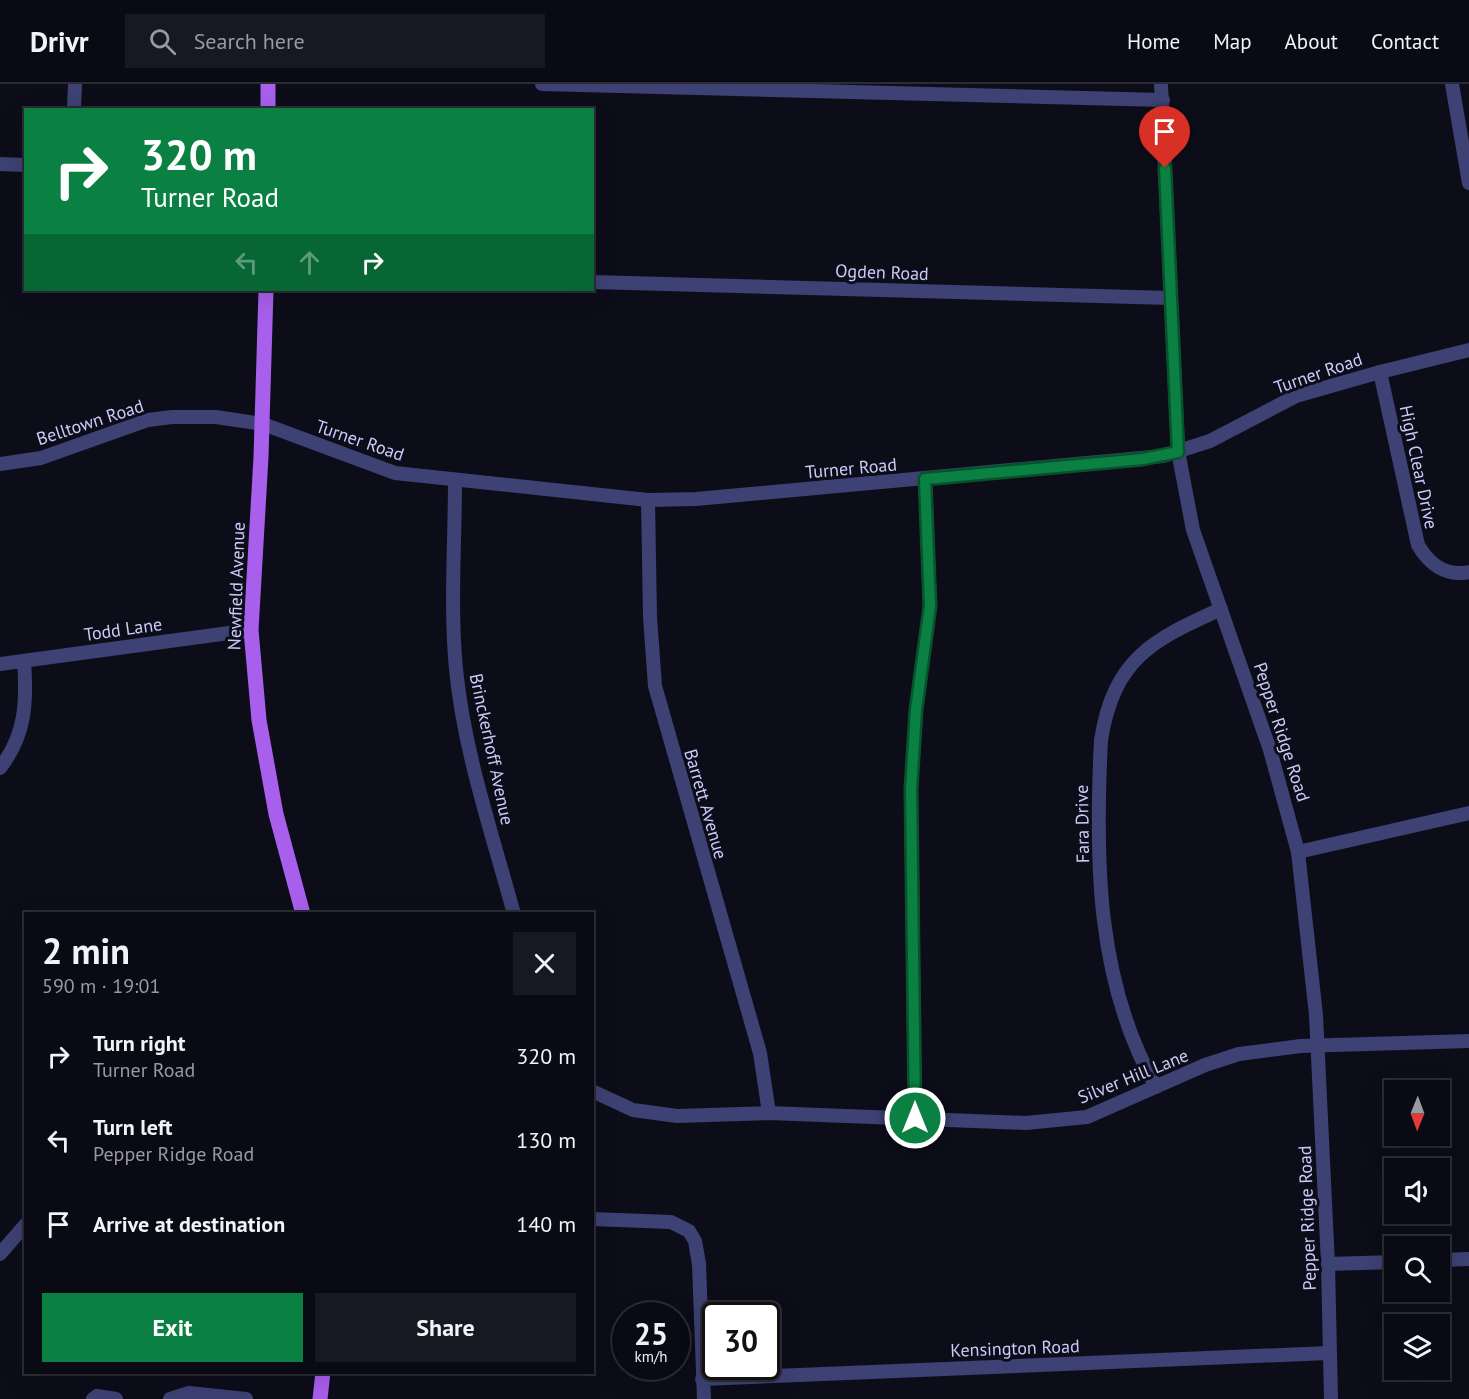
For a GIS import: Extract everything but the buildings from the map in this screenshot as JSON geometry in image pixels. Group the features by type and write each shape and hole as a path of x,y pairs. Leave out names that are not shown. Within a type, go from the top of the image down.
{"main road":[{"path":"268,84 268,108"},
{"name":"Newfield Avenue","path":"267,291 263,424 251,630 259,720 276,814 302,912"},
{"path":"320,1399 323,1374"}],"street":[{"path":"74,108 75,84"},
{"path":"542,84 1162,100"},
{"name":"Pepper Ridge Road","path":"1161,84 1178,452 1193,530 1284,791 1298,852 1308,930 1317,1046 1328,1264 1331,1399"},
{"path":"1452,84 1469,183"},
{"path":"0,164 24,165"},
{"name":"Ogden Road","path":"594,282 1170,298"},
{"name":"Turner Road","path":"263,424 395,473 648,500 696,499 1153,458 1210,441 1296,396 1469,350"},
{"name":"High Clear Drive","path":"1380,372 1418,545 1437,567 1455,573 1469,572"},
{"name":"Belltown Road","path":"0,464 41,458 160,418 216,417 263,424"},
{"path":"915,1118 911,789 916,710 930,606 925,479"},
{"name":"Brinckerhoff Avenue","path":"455,481 454,637 459,688 479,789 513,912"},
{"name":"Barrett Avenue","path":"648,500 650,617 655,686 760,1053 770,1113"},
{"name":"Fara Drive","path":"1156,1087 1141,1061 1120,1004 1103,925 1100,866 1101,740 1105,716 1112,696 1122,678 1142,652 1160,638 1221,609"},
{"name":"Todd Lane","path":"0,664 251,630"},
{"path":"0,768 16,744 23,724 26,705 24,661"},
{"path":"1298,852 1469,813"},
{"name":"Silver Hill Lane","path":"594,1092 615,1104 652,1114 677,1116 770,1113 994,1123 1063,1120 1087,1117 1239,1054 1317,1046 1469,1041"},
{"path":"594,1219 671,1222 689,1232 695,1241 699,1264 702,1379"},
{"path":"0,1254 24,1226"},
{"path":"1450,1260 1469,1259"},
{"path":"1328,1264 1384,1262"},
{"name":"Kensington Road","path":"780,1376 1329,1353"},
{"path":"702,1380 704,1399"},
{"path":"170,1399 189,1393 246,1399"},
{"path":"93,1399 97,1396 116,1399"}],"route":[{"path":"915,1118 911,789 916,710 930,606 930,557 925,479 1143,459 1178,452 1165,168"}]}
